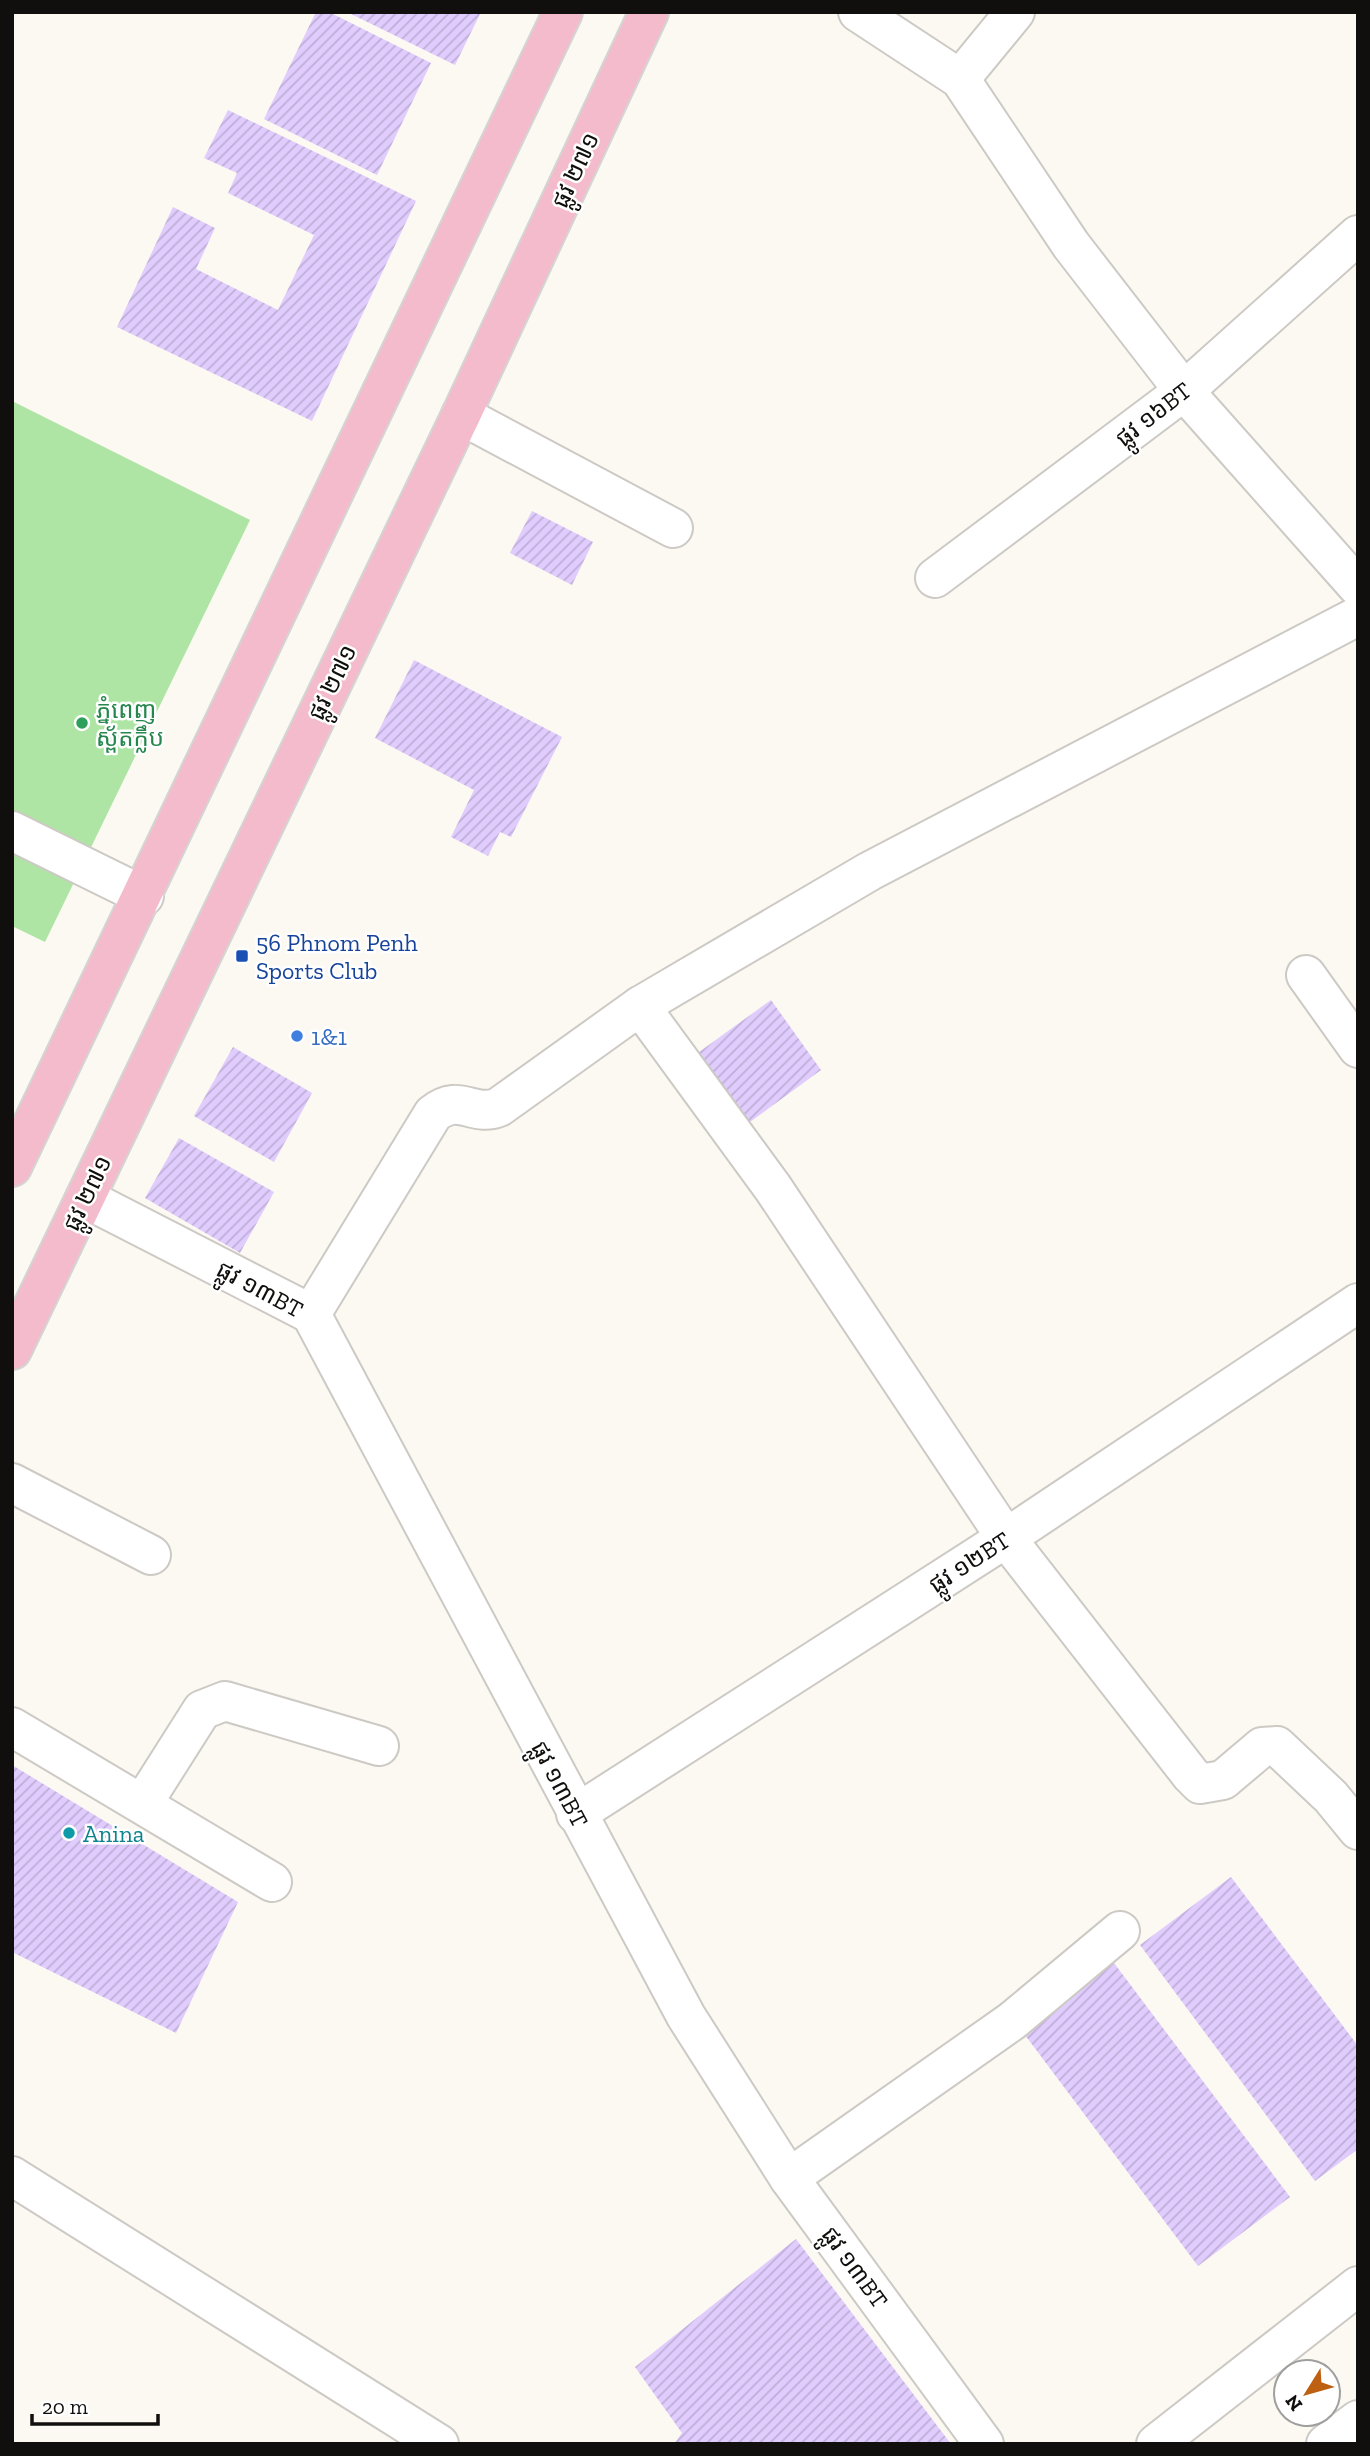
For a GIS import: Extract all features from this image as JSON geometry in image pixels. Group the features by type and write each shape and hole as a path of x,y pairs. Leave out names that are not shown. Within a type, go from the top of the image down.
{"main road":[{"path":"17,1145 144,896 563,12"},
{"name":"ផ្លូវ ២៧១","path":"12,1350 461,415 649,12"}],"street":[{"path":"961,79 1015,12"},
{"path":"865,14 961,79 1072,245 1184,391 1358,587"},
{"name":"ផ្លូវ ១៦BT","path":"935,578 1184,391 1358,235"},
{"path":"461,415 673,528"},
{"path":"311,1314 433,1114 443,1106 456,1103 480,1110 499,1107 640,1006 870,871 1358,616"},
{"path":"12,831 144,896"},
{"path":"1306,975 1358,1048"},
{"path":"640,1006 773,1188 1006,1538 1200,1784 1223,1780 1262,1747 1277,1746 1331,1797 1358,1830"},
{"name":"ផ្លូវ ១៣BT","path":"85,1198 311,1314 686,2016 789,2178 984,2444"},
{"name":"ផ្លូវ ១២BT","path":"576,1814 1006,1538 1358,1303"},
{"path":"12,1483 151,1555"},
{"path":"143,1803 202,1710 225,1701 379,1746"},
{"path":"12,1727 272,1882"},
{"path":"789,2178 1012,2021 1120,1931"},
{"path":"12,2176 439,2444"},
{"path":"1156,2444 1358,2286"},
{"path":"1326,2444 1358,2420"}],"green space":[{"name":"ភ្នំពេញ ស្ព័តក្លឹប","path":"12,401 250,520 45,942 12,926"}],"building":[{"path":"316,12 329,12 431,63 377,175 264,119"},
{"path":"347,12 481,12 455,65"},
{"path":"228,110 416,201 312,421 117,327 173,207 215,228 196,269 278,310 314,235 228,193 237,173 204,158"},
{"path":"532,511 593,542 572,585 510,553"},
{"path":"414,660 562,737 511,837 500,832 488,856 451,837 474,790 375,738"},
{"path":"771,1000 821,1070 739,1130 688,1060"},
{"path":"233,1047 312,1093 274,1162 194,1116"},
{"path":"179,1138 274,1192 240,1253 145,1198"},
{"name":"Anina","path":"12,1765 238,1902 176,2033 12,1952"},
{"path":"1231,1877 1358,2046 1358,2149 1315,2181 1140,1945"},
{"path":"1114,1963 1290,2197 1198,2266 1022,2031"},
{"path":"796,2239 951,2444 674,2444 682,2433 635,2367"}],"place":[{"name":"ភ្នំពេញ ស្ព័តក្លឹប","path":"82,723"},
{"name":"56 Phnom Penh Sports Club","path":"242,956"},
{"name":"1&1","path":"297,1036"},
{"name":"Anina","path":"69,1833"}]}
